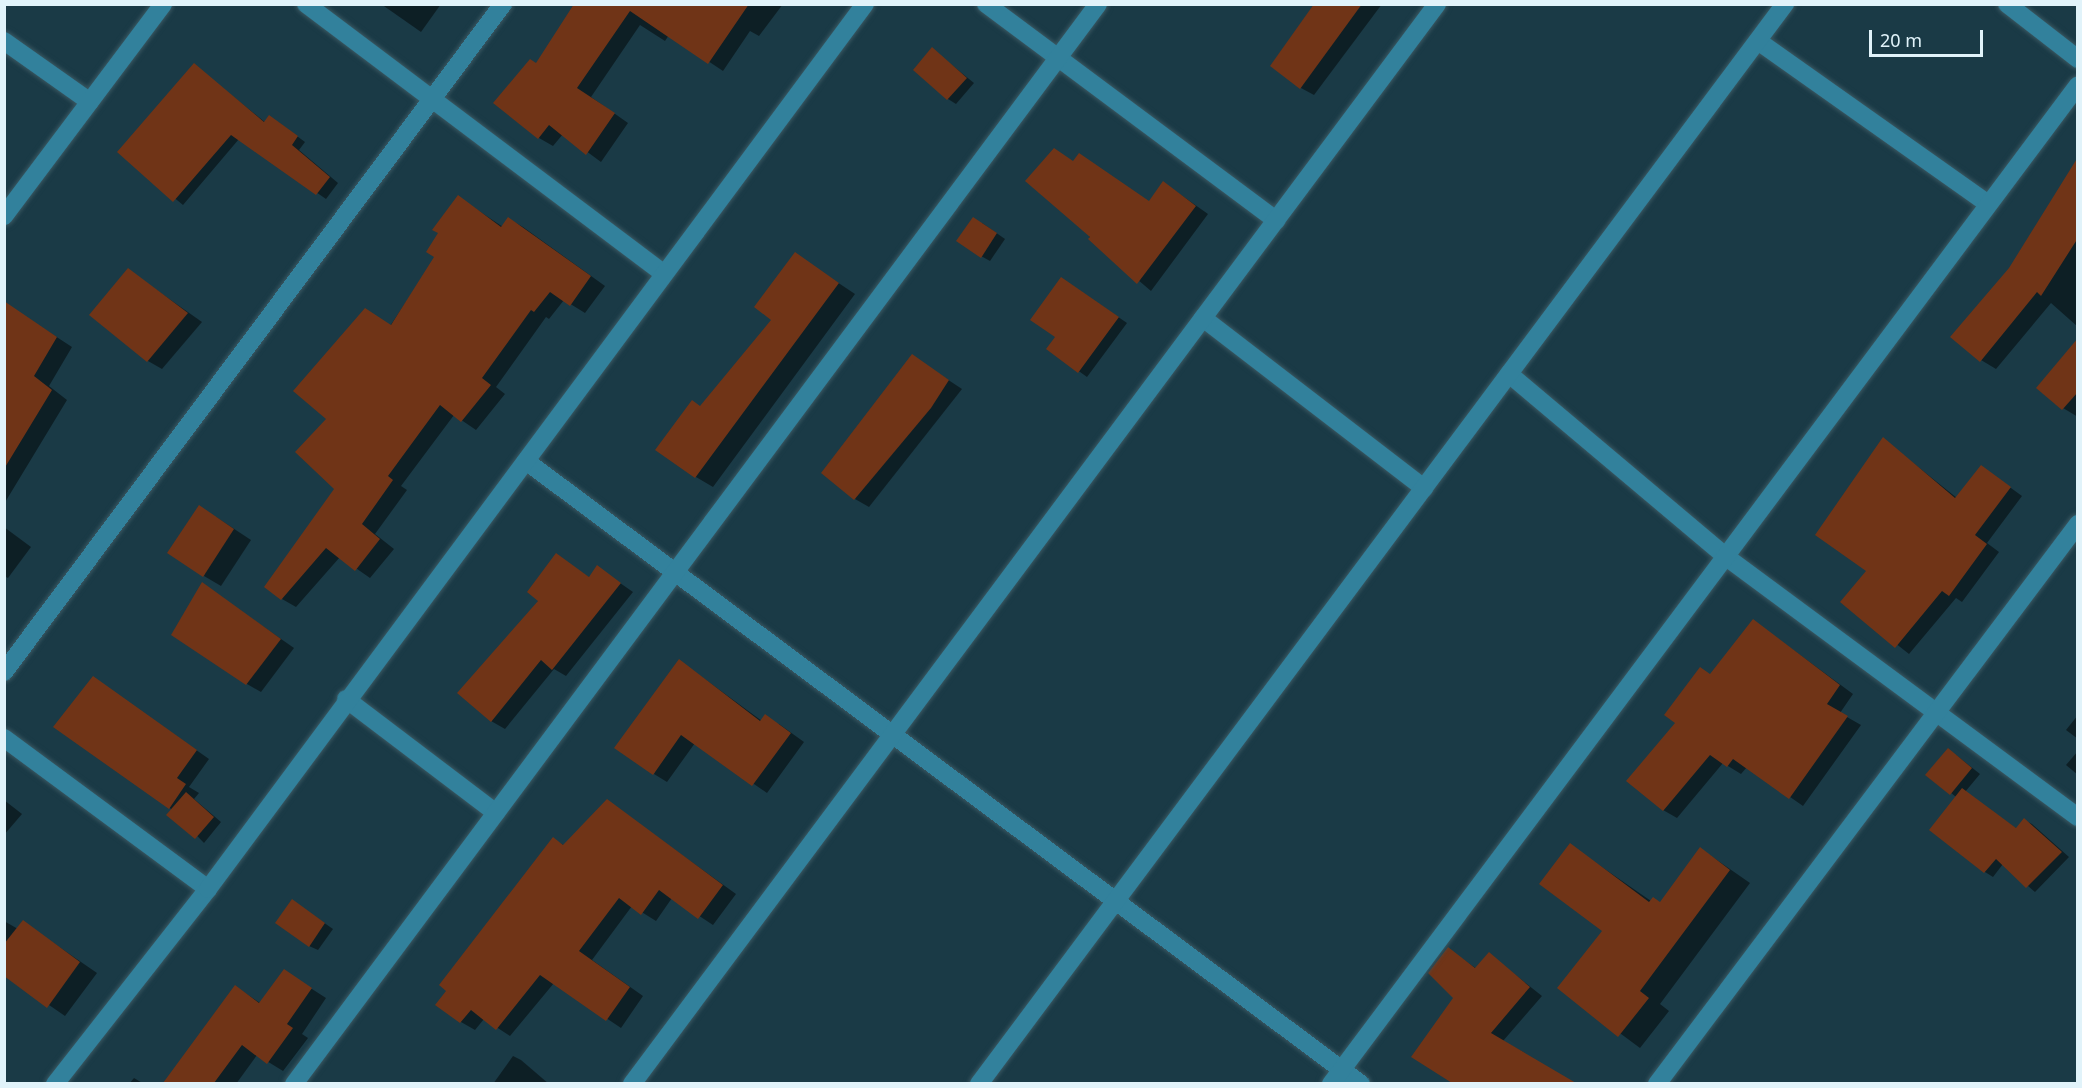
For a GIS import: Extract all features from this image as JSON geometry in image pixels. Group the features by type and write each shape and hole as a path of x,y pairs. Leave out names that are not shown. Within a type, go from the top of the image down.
{"street":[{"path":"4,216 162,4"},
{"path":"306,4 664,274"},
{"path":"4,672 503,4"},
{"path":"55,1083 208,889 346,699 526,461 865,4"},
{"path":"986,4 1276,220"},
{"path":"294,1083 1098,4"},
{"path":"632,1083 1437,4"},
{"path":"979,1083 1785,4"},
{"path":"2007,4 2078,59"},
{"path":"4,41 90,102"},
{"path":"1758,41 1988,204"},
{"path":"1337,1076 2078,85"},
{"path":"1203,318 1424,488"},
{"path":"1509,374 1725,556 2078,818"},
{"path":"526,461 1116,901 1337,1076 1361,1083"},
{"path":"1657,1083 2078,524"},
{"path":"346,699 496,813"},
{"path":"4,738 208,889"}],"building":[{"path":"574,4 749,4 708,64 630,11 577,88 615,113 586,155 549,125 538,139 493,103 530,59 536,63"},
{"path":"1314,4 1362,4 1300,89 1270,66"},
{"path":"932,47 967,78 947,100 913,70"},
{"path":"194,63 264,122 269,115 298,136 292,145 330,177 316,195 231,135 173,202 117,152"},
{"path":"1054,148 1073,161 1079,153 1149,201 1163,181 1196,206 1137,284 1088,239 1090,237 1025,181"},
{"path":"2078,157 2078,238 2041,296 2037,292 1980,362 1950,337 2009,268"},
{"path":"458,195 501,227 508,217 591,276 570,306 550,292 534,312 531,310 482,378 491,385 461,422 440,405 388,476 393,480 362,524 380,539 355,571 326,548 281,600 264,587 334,489 295,452 326,419 293,391 365,308 391,325 434,257 426,252 438,233 432,230"},
{"path":"973,217 997,233 981,258 956,241"},
{"path":"795,252 839,283 695,478 655,450 692,400 700,406 771,320 754,307"},
{"path":"128,268 188,313 147,362 89,315"},
{"path":"1061,277 1119,317 1078,373 1046,349 1055,337 1030,320"},
{"path":"4,301 57,337 34,376 52,390 4,469"},
{"path":"2078,338 2078,392 2062,410 2036,388"},
{"path":"912,354 949,380 931,408 854,500 821,473"},
{"path":"1883,437 1955,498 1981,465 2011,487 1975,535 1987,544 1949,596 1942,591 1895,648 1840,602 1866,571 1815,535"},
{"path":"199,505 234,529 203,577 167,553"},
{"path":"556,553 589,577 597,565 621,583 552,670 541,660 491,722 457,693 538,601 527,592"},
{"path":"202,582 281,639 246,685 171,635"},
{"path":"1753,619 1840,685 1827,704 1848,716 1789,799 1733,759 1727,767 1710,755 1663,811 1626,781 1675,723 1664,715 1700,667 1710,674"},
{"path":"679,659 760,721 765,714 791,733 752,786 681,735 653,775 614,748"},
{"path":"93,676 197,750 177,778 186,784 169,809 53,727"},
{"path":"1948,748 1972,768 1950,795 1925,775"},
{"path":"1962,788 2016,828 2024,818 2062,852 2026,888 1996,859 1984,873 1929,830"},
{"path":"186,792 214,817 195,839 166,815"},
{"path":"607,799 723,885 698,919 659,890 641,915 619,898 579,951 630,987 606,1021 540,975 496,1030 471,1010 460,1023 435,1005 446,991 439,985 553,837 563,845"},
{"path":"1570,843 1649,902 1653,897 1660,902 1700,847 1730,870 1640,991 1649,998 1618,1037 1557,988 1602,931 1539,884"},
{"path":"292,899 325,923 309,947 275,923"},
{"path":"23,920 80,962 47,1008 4,976 4,944"},
{"path":"1448,947 1475,968 1489,952 1530,987 1491,1033 1576,1083 1452,1083 1411,1057 1453,998 1428,973"},
{"path":"284,969 312,988 287,1024 293,1028 267,1064 242,1045 214,1083 163,1083 235,985 259,1003"}]}
